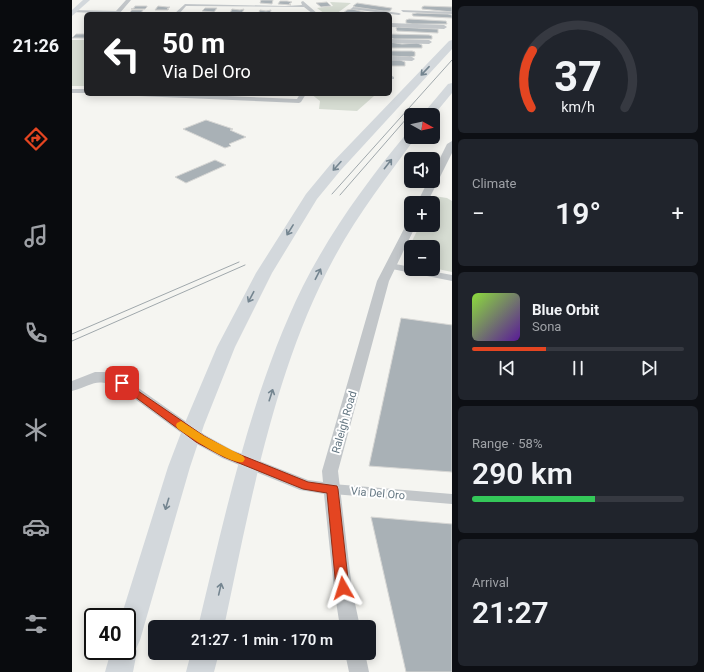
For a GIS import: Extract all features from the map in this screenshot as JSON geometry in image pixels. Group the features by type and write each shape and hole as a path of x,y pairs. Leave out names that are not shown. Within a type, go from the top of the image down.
{"highway":[{"path":"136,610 179,467 204,400 242,312 269,263 311,197 335,168 452,43"},
{"path":"434,108 452,86"},
{"path":"213,620 241,497 259,432 288,341 312,287 353,212 374,181 404,144"},
{"path":"119,672 122,660"},
{"path":"200,672 203,660"}],"main road":[{"path":"73,12 87,0"}],"street":[{"path":"118,12 129,0"},
{"path":"303,0 305,6"},
{"path":"177,12 181,7 190,4 286,8 305,6 314,12"},
{"path":"392,20 410,5"},
{"path":"354,8 392,12"},
{"path":"73,12 84,13"},
{"path":"392,12 452,13"},
{"path":"392,25 444,27"},
{"path":"392,41 428,42"},
{"path":"392,58 412,59"},
{"path":"72,91 84,92"},
{"path":"233,96 299,101 302,96"},
{"path":"426,196 449,157 452,144"},
{"name":"Raleigh Road","path":"349,620 343,588 330,471 383,281 407,232"},
{"path":"390,266 452,278"},
{"name":"Via Del Oro","path":"72,386 95,377 105,377 122,383 200,439 228,454 306,486 452,499"},
{"path":"356,660 359,672"}],"shaded area":[{"path":"330,2 351,3 339,12 322,12 317,8 333,6"},
{"path":"72,40 84,40 84,86 72,86"},
{"path":"314,96 374,96 357,111 319,109 320,101"},
{"path":"440,197 447,198 452,201 452,272 440,269 440,240 412,240 416,232 440,232"}],"building":[{"path":"261,0 273,0 272,4 260,3"},
{"path":"280,1 292,2 289,4 291,5 278,4"},
{"path":"327,2 331,6 321,7 316,3"},
{"path":"357,3 392,8 390,11 383,11 353,6"},
{"path":"135,6 147,7 145,9 131,9"},
{"path":"158,6 170,7 167,9 169,9 168,10 155,10"},
{"path":"424,6 452,7 452,12 422,9"},
{"path":"205,8 217,8 214,12 202,11"},
{"path":"232,9 244,9 242,12 230,12"},
{"path":"352,9 364,12 344,12"},
{"path":"132,10 143,10 142,12 130,12"},
{"path":"260,10 271,10 270,12 259,12"},
{"path":"412,14 448,14 452,15 452,18 413,16"},
{"path":"406,20 446,21 447,24 406,23"},
{"path":"396,28 438,29 438,33 397,31"},
{"path":"76,34 84,34 84,38 72,38"},
{"path":"392,34 432,36 432,39 392,38"},
{"path":"392,42 402,44 417,43 422,45 422,48 392,48"},
{"path":"392,51 415,52 415,56 392,56"},
{"path":"392,60 400,60 405,62 405,66 392,66"},
{"path":"206,120 233,129 230,130 246,137 229,144 231,146 225,148 183,129"},
{"path":"215,160 226,165 186,183 175,177"},
{"path":"401,318 452,325 452,472 369,466"},
{"path":"371,517 452,524 452,672 406,672"}],"tram line":[{"path":"332,194 452,60"},
{"path":"340,195 404,121"},
{"path":"72,334 239,262"},
{"path":"72,341 245,265"}],"slow traffic":[{"path":"181,425 200,439 239,459"}],"route":[{"path":"122,383 200,439 228,454 306,486 333,489 343,588"}]}
